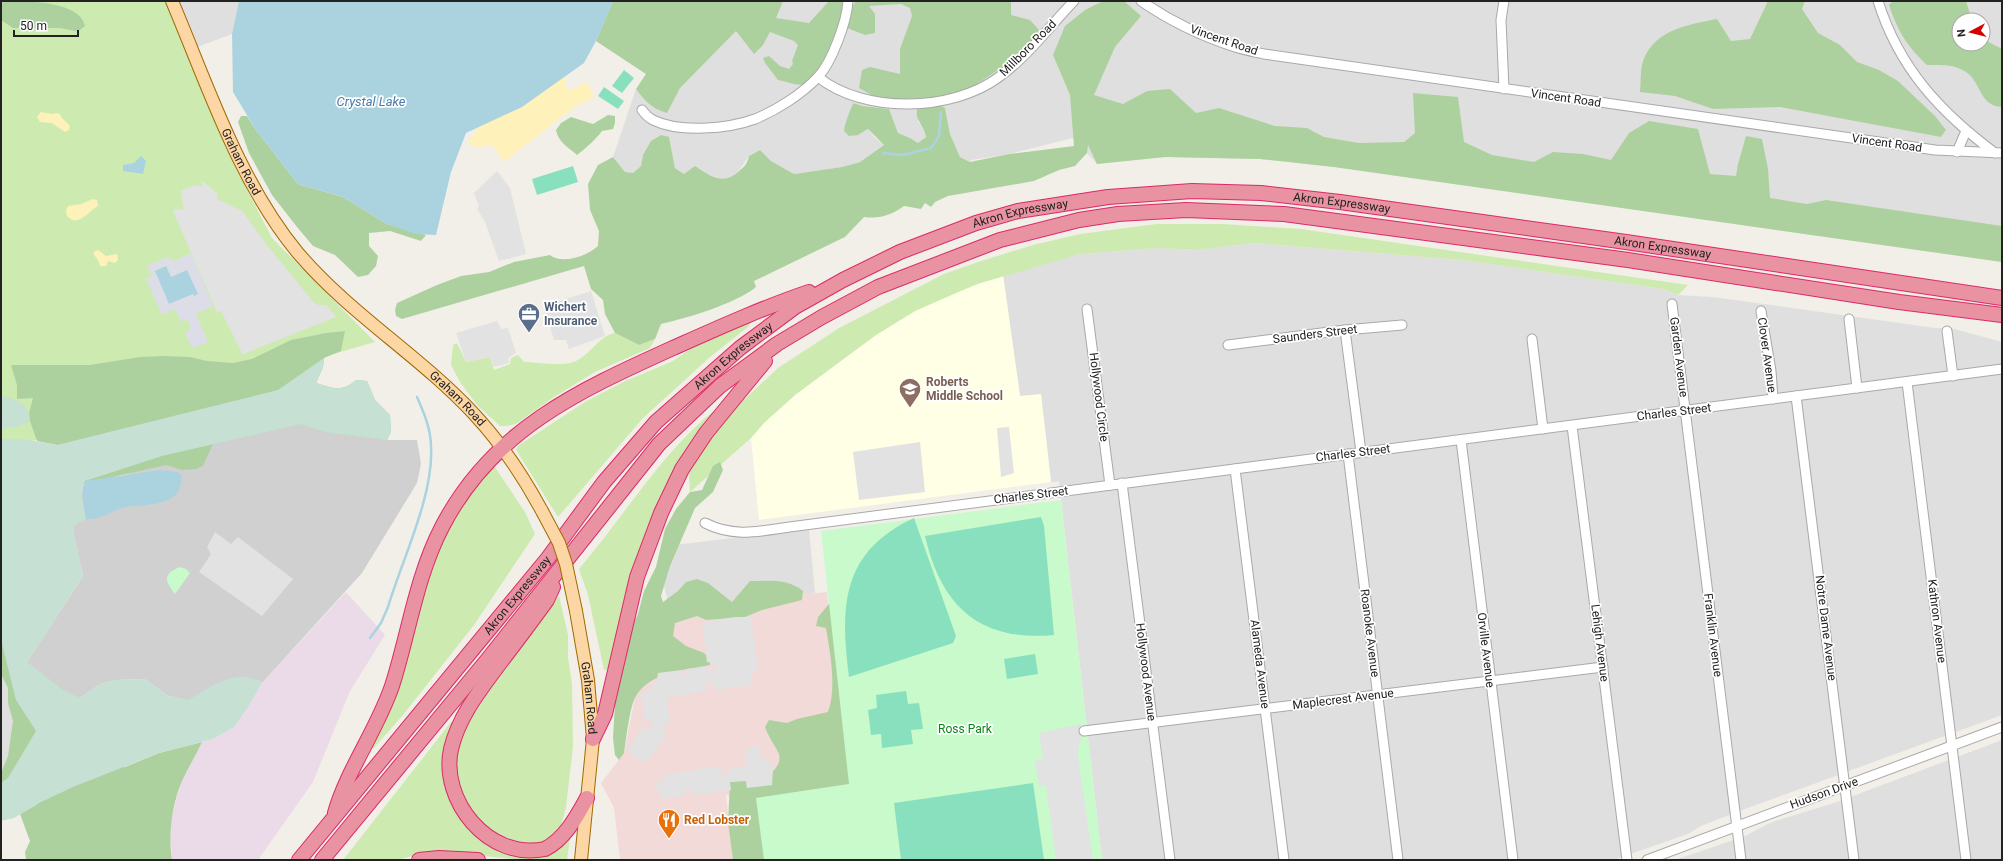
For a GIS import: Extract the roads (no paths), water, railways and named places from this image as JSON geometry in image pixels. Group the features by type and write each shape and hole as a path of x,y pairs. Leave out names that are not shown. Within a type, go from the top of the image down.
{"highway":[{"name":"Akron Expressway","path":"299,860 548,558 604,482 656,422 740,348 795,307 843,280 900,252 976,223 1018,211 1137,194 1220,192 1267,194 1340,202 2002,298"},
{"name":"Akron Expressway","path":"322,860 562,566 659,444 720,386 777,344 822,317 878,287 958,254 1011,236 1102,216 1186,210 1284,214 1718,273 1899,302 2002,315"},
{"path":"334,818 340,795 383,710 392,685 427,559 442,527 466,487 501,447 564,402 621,371 756,311 843,280"},
{"path":"593,739 605,714 637,577 661,513 682,469 706,433 760,365 822,317"},
{"path":"562,566 547,600 468,706 451,751 450,784 458,808 474,830 495,847 517,854 539,851 556,842 576,818 587,798"},
{"path":"419,860 438,858 478,860"}],"main road":[{"name":"Graham Road","path":"172,1 239,161 266,211 299,254 328,284 362,316 417,362 474,414 525,479 559,543 566,564 576,611 588,680 593,739 581,860"}],"street":[{"path":"642,110 652,119 681,128 696,128 753,120 776,109 806,88 818,76 840,33 848,1"},
{"name":"Millboro Road","path":"818,76 847,94 888,104 919,103 954,97 986,85 1005,72 1027,52 1074,1"},
{"name":"Vincent Road","path":"1141,1 1181,25 1202,35 1257,53 1957,152 1999,153"},
{"path":"1504,1 1501,20 1504,89"},
{"path":"1878,1 1895,43 1918,81 1938,105 1966,131 1999,153"},
{"path":"1957,152 1966,131"},
{"name":"Garden Avenue","path":"1672,304 1686,410"},
{"name":"Hollywood Circle","path":"1087,309 1110,485"},
{"name":"Clover Avenue","path":"1761,310 1771,371 1773,399"},
{"path":"1849,319 1857,388"},
{"name":"Saunders Street","path":"1228,345 1345,330 1402,325"},
{"path":"1345,330 1361,452"},
{"path":"1947,331 1953,376"},
{"path":"1532,339 1543,429"},
{"name":"Charles Street","path":"705,523 718,530 732,532 752,531 1572,426 2002,369"},
{"name":"Kathron Avenue","path":"1907,382 1966,860"},
{"name":"Notre Dame Avenue","path":"1796,396 1854,860"},
{"name":"Franklin Avenue","path":"1686,410 1741,860"},
{"name":"Lehigh Avenue","path":"1572,426 1627,860"},
{"name":"Orville Avenue","path":"1460,440 1513,860"},
{"name":"Roanoke Avenue","path":"1348,454 1398,860"},
{"name":"Alameda Avenue","path":"1235,469 1284,860"},
{"name":"Hollywood Avenue","path":"1122,483 1170,860"},
{"name":"Maplecrest Avenue","path":"1084,731 1603,667"},
{"name":"Hudson Drive","path":"1647,860 2002,727"}],"water":[{"name":"Crystal Lake","path":"239,1 613,1 596,41 584,63 522,107 466,133 451,172 436,235 416,234 387,224 343,197 298,184 256,130 233,92 232,34"},
{"path":"141,156 146,161 143,174 123,171 123,165 134,163"},
{"path":"166,266 171,277 187,270 198,294 194,296 193,294 169,304 155,271"},
{"path":"160,470 177,472 181,474 180,486 176,494 170,499 151,505 122,508 100,517 86,519 82,495 85,481"}],"waterway":[{"path":"883,153 903,155 931,148 939,136 941,112"},
{"path":"370,638 381,623 388,607 416,527 428,486 431,466 431,440 427,421 417,397"}],"place":[{"name":"Wichert Insurance","path":"529,334"},
{"name":"Roberts Middle School","path":"910,408"},
{"name":"Red Lobster","path":"669,840"}],"park label":[{"name":"Ross Park","path":"965,729"}]}
